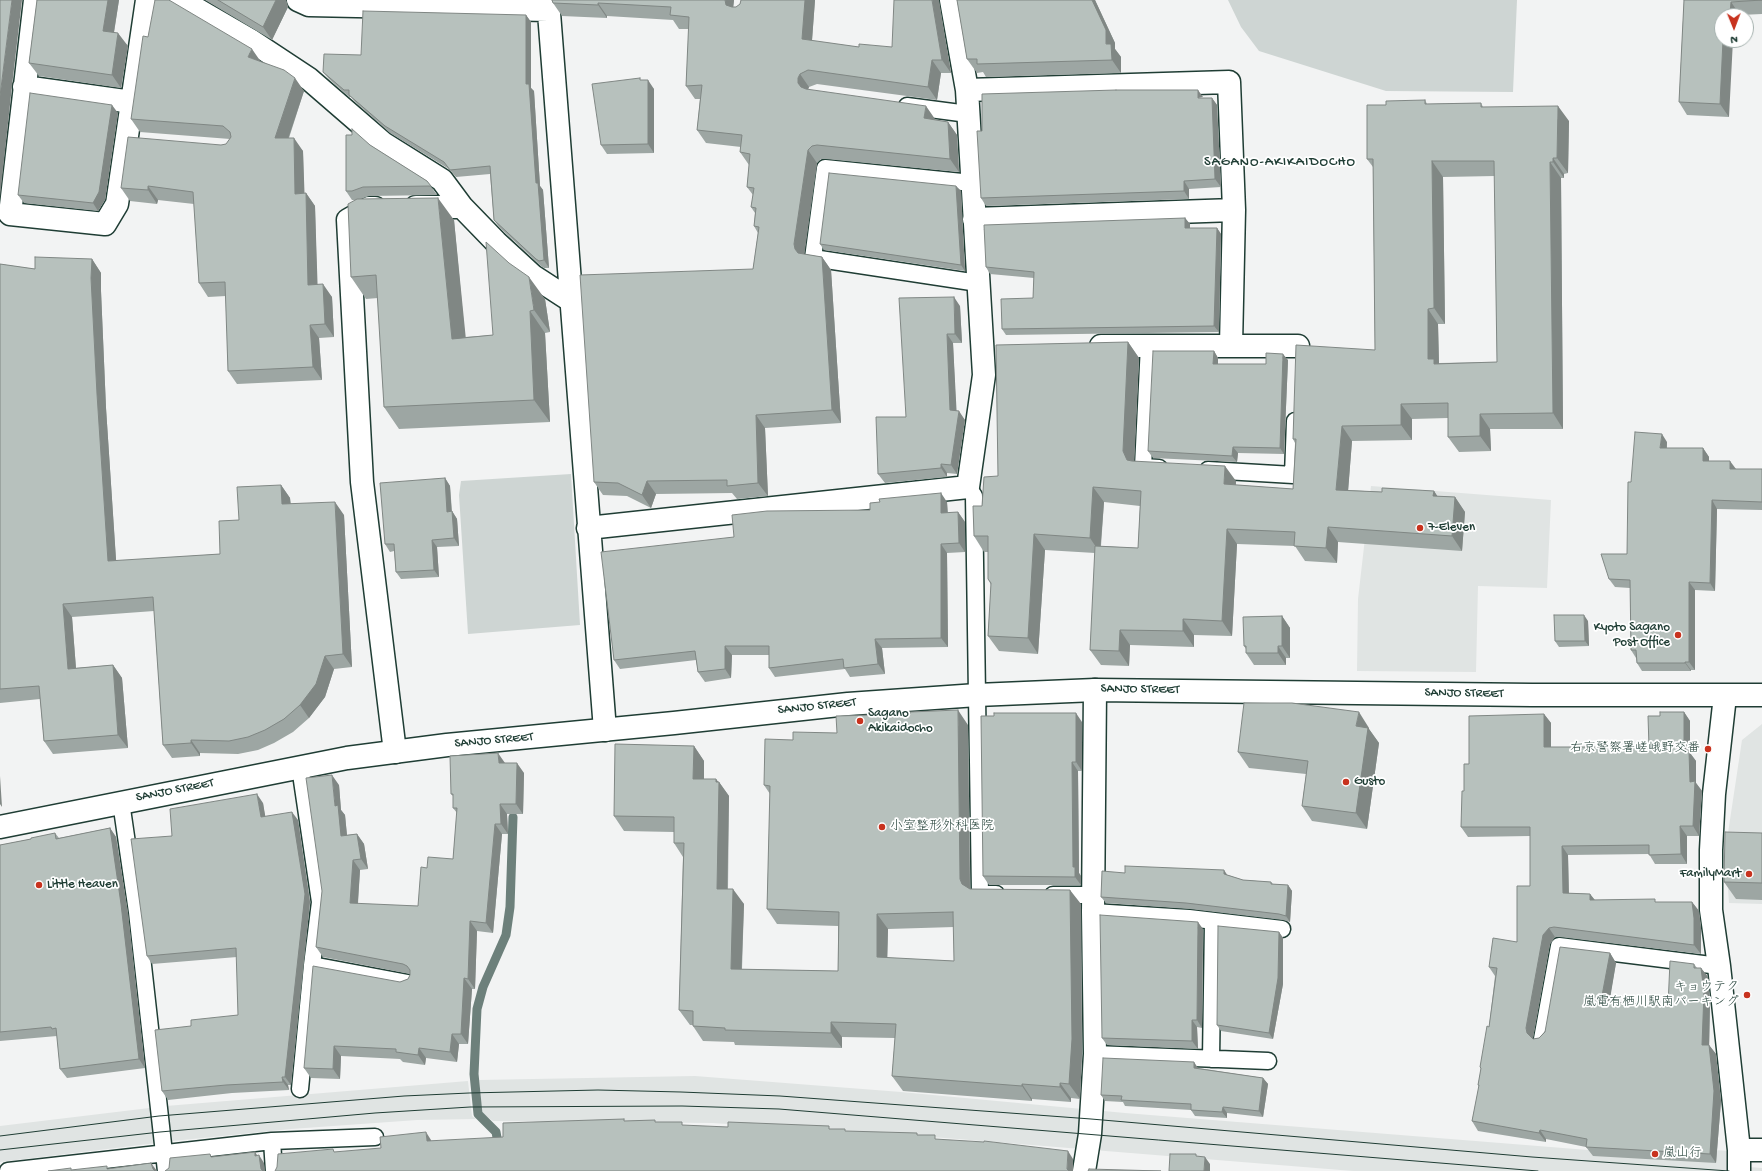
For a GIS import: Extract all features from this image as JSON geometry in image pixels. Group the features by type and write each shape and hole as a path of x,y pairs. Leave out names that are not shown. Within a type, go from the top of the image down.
{"street":[{"path":"35,0 10,214 105,224 117,204 133,140 132,102 147,0"},
{"path":"181,0 250,40 309,79 382,142 442,180 462,207 496,242 533,276 570,300"},
{"path":"298,0 309,5 548,5 605,730"},
{"path":"588,528 968,487 984,375 967,90 951,0"},
{"path":"967,90 1229,82 1234,210 1231,345"},
{"path":"24,87 132,102"},
{"path":"395,752 362,482 348,220 369,208 462,207"},
{"path":"974,219 1234,210"},
{"path":"1078,346 1231,345 1298,353"},
{"path":"982,348 1006,348"},
{"path":"1084,1171 1090,1134 1096,1054 1093,904 1095,690"},
{"name":"SANJO STREET","path":"0,827 300,767 395,752 848,704 977,695 1095,690 1524,695 1762,695"},
{"path":"1725,696 1714,794 1711,850 1711,910 1719,966 1739,1161 1762,1150"}],"lane":[{"path":"892,104 968,114"},
{"path":"972,183 826,168 813,258 978,283"},
{"path":"1149,345 1143,467 1293,475 1296,406"},
{"path":"968,487 974,496 980,894 1010,894"},
{"path":"300,767 320,902 312,965 300,1088"},
{"path":"121,802 136,912 166,1171"},
{"path":"1040,895 1213,921 1282,929"},
{"path":"1211,1059 1213,921"},
{"path":"1542,1039 1559,946 1719,966"},
{"path":"312,965 408,983"},
{"path":"1096,1054 1268,1061"},
{"path":"8,1171 272,1141 375,1137"},
{"path":"272,1141 274,1171"}],"shaded area":[{"path":"1228,0 1517,0 1513,92 1386,91 1259,51 1241,27"},
{"path":"571,474 580,625 468,634 459,495 461,481"},
{"path":"1371,486 1551,500 1547,588 1478,586 1476,672 1357,671 1358,599"},
{"path":"1762,724 1762,904 1729,903 1727,874 1728,833 1742,740"},
{"path":"695,1076 901,1092 1125,1113 1588,1150 1590,1143 1731,1151 1734,1166 1762,1168 1762,1171 1353,1171 945,1138 712,1123 493,1121 482,1113 479,1080"},
{"path":"468,1081 472,1116 476,1119 417,1120 291,1129 173,1141 0,1162 0,1126 166,1106"}],"building":[{"path":"0,0 12,0 0,96"},
{"path":"37,0 108,0 103,31 118,33 112,75 29,63"},
{"path":"155,0 169,0 252,49 248,57 284,70 295,78 275,138 294,138 295,194 306,193 308,285 323,284 325,324 310,325 313,367 228,371 225,282 199,283 193,192 148,186 148,190 121,188 128,137 221,145 226,144 231,137 230,132 223,126 131,119 143,36 148,37"},
{"path":"218,0 276,0 263,27"},
{"path":"552,0 725,0 726,5 736,7 740,4 741,0 805,0 802,39 859,47 859,44 892,47 894,0 932,0 942,60 932,60 928,87 808,70 800,74 798,78 798,83 801,87 806,89 926,106 924,118 948,122 950,159 817,145 812,146 808,150 794,244 798,253 822,257 832,410 756,415 758,483 727,486 727,480 647,481 642,495 618,483 594,482 580,275 753,269 759,227 754,226 756,208 751,207 754,188 747,187 750,154 740,152 742,135 697,130 702,85 686,86 689,17 670,15 671,7 598,3 598,5 553,3"},
{"path":"957,0 1092,0 1106,30 1106,44 1111,44 1112,60 977,64 977,59 967,59"},
{"path":"1684,0 1762,0 1731,2 1730,8 1714,8 1714,48 1723,48 1720,104 1679,102"},
{"path":"363,11 526,15 526,84 529,84 536,183 538,183 544,260 539,261 536,259 494,220 490,166 450,170 444,162 385,126 349,95 349,90 344,90 323,72 324,54 361,55"},
{"path":"640,78 640,80 648,80 648,144 601,145 592,84"},
{"path":"1116,90 1198,90 1198,98 1212,98 1215,179 1184,181 1184,191 981,198 977,131 982,131 982,94"},
{"path":"30,93 112,105 99,192 93,203 18,195"},
{"path":"1425,100 1425,104 1481,103 1481,107 1558,106 1557,158 1553,158 1553,162 1550,162 1553,413 1480,414 1480,436 1448,437 1448,403 1401,404 1401,425 1342,426 1336,490 1382,492 1382,488 1434,491 1433,496 1455,497 1452,536 1328,527 1326,548 1294,546 1295,532 1227,529 1222,621 1183,619 1183,631 1120,630 1119,651 1090,650 1095,546 1138,548 1141,491 1093,487 1090,538 1034,534 1028,638 988,636 991,583 988,579 988,536 974,536 973,506 982,506 984,477 998,476 996,345 1128,342 1123,451 1127,460 1225,466 1224,484 1293,489 1296,439 1293,439 1296,345 1375,350 1373,159 1367,159 1367,105 1386,105 1386,101","holes":["1432,161 1494,161 1497,362 1434,364 1434,359 1428,359 1428,309 1434,308"]},
{"path":"352,129 370,145 427,181 431,186 363,187 352,191 346,191 346,135 352,135"},
{"path":"829,173 956,186 961,265 820,244"},
{"path":"438,198 452,339 493,335 486,242 509,263 529,277 534,310 530,311 534,400 384,407 376,275 351,277 348,204 357,199"},
{"path":"1185,218 1185,228 1217,228 1214,326 1002,329 1001,299 1033,298 1034,272 986,267 984,225"},
{"path":"35,257 92,259 91,278 97,394 108,561 220,554 219,521 239,520 237,487 281,485 282,504 335,502 343,654 325,656 316,684 300,705 284,719 265,730 248,737 229,741 191,740 191,743 163,745 153,597 63,604 68,669 113,665 118,735 44,741 39,686 0,689 0,264 35,269"},
{"path":"954,297 955,334 947,334 950,410 959,411 951,465 941,464 941,468 878,474 876,417 906,417 899,298"},
{"path":"1153,351 1214,351 1213,364 1266,364 1266,353 1283,354 1280,448 1233,447 1232,456 1148,451"},
{"path":"1635,432 1662,434 1660,448 1703,448 1703,461 1730,461 1730,469 1762,469 1762,502 1712,500 1710,583 1689,582 1689,662 1685,663 1637,663 1636,650 1631,650 1630,580 1609,579 1601,554 1627,554 1628,482 1631,482"},
{"path":"445,478 447,512 452,511 454,538 432,540 434,570 396,572 394,544 385,544 380,483"},
{"path":"941,493 941,513 958,512 959,543 941,544 941,638 875,639 878,664 844,668 843,659 769,668 769,646 725,646 725,669 698,672 695,651 614,660 601,552 734,537 732,515 767,511 870,510 870,503 880,502 879,499"},
{"path":"1554,615 1584,615 1585,641 1555,641"},
{"path":"1282,616 1282,646 1278,646 1278,653 1246,653 1246,646 1244,646 1243,617"},
{"path":"1244,703 1292,703 1359,712 1356,726 1368,728 1356,813 1302,806 1308,761 1238,752"},
{"path":"958,710 960,879 962,884 970,889 1070,890 1072,1039 1069,1084 1060,1083 1060,1087 1022,1084 1022,1086 892,1076 896,1024 831,1022 831,1033 725,1030 725,1028 693,1026 693,1011 679,1010 684,843 674,843 674,817 614,816 615,744 694,746 693,779 716,779 716,782 719,782 717,889 733,889 731,969 838,971 839,912 767,909 770,786 764,785 765,739 793,740 793,732 837,733 836,716 910,714 910,712","holes":["953,912 954,961 877,957 877,914"]},
{"path":"1660,712 1684,712 1684,752 1689,752 1690,782 1695,781 1693,826 1680,826 1681,854 1649,855 1649,845 1562,846 1563,893 1590,894 1590,900 1655,899 1655,902 1692,902 1694,918 1694,945 1554,927 1549,928 1543,935 1526,1028 1527,1033 1533,1039 1539,1038 1545,1032 1560,947 1610,953 1601,1001 1668,1006 1670,961 1694,964 1694,968 1701,968 1704,992 1702,1045 1709,1045 1714,1091 1710,1154 1586,1147 1587,1139 1540,1130 1539,1133 1472,1121 1479,1085 1480,1067 1487,1026 1489,1027 1497,968 1489,967 1493,938 1517,942 1517,886 1530,886 1530,827 1461,827 1462,791 1464,791 1464,764 1469,764 1469,716 1544,714 1544,747 1649,747 1648,716 1660,716"},
{"path":"994,713 1076,713 1076,762 1072,762 1073,867 1075,867 1075,877 983,876 981,716 994,716"},
{"path":"498,753 499,763 517,763 516,804 500,804 501,824 495,824 486,923 470,921 468,979 464,978 461,1034 452,1034 450,1052 419,1048 418,1055 396,1052 396,1049 334,1046 333,1069 304,1068 313,966 400,982 408,979 410,975 410,970 403,964 316,947 322,891 306,778 332,775 335,806 338,805 341,836 357,834 361,859 353,860 350,903 418,906 421,867 427,868 428,857 453,859 457,808 453,808 453,794 451,794 450,756"},
{"path":"257,794 261,817 292,812 305,894 285,1077 282,1077 283,1082 226,1085 162,1091 155,1030 191,1026 191,1020 238,1015 236,948 147,956 131,839 172,836 170,809"},
{"path":"110,828 121,904 139,1059 60,1069 56,1028 52,1029 51,1027 0,1032 0,845 55,833 56,839"},
{"path":"1725,832 1762,833 1762,883 1724,882"},
{"path":"1125,866 1224,870 1224,874 1243,880 1288,885 1286,916 1186,903 1101,897 1102,871 1125,873"},
{"path":"1100,915 1198,922 1197,1020 1192,1020 1192,1041 1102,1038"},
{"path":"1218,926 1279,932 1278,978 1269,1033 1217,1025"},
{"path":"1103,1058 1194,1062 1194,1068 1263,1078 1259,1111 1223,1107 1222,1112 1191,1110 1191,1104 1121,1100 1122,1096 1101,1095"},
{"path":"624,1119 624,1121 655,1120 655,1122 682,1122 682,1125 728,1127 728,1122 829,1126 829,1129 845,1129 845,1131 935,1135 935,1139 984,1141 1068,1151 1067,1169 1069,1171 275,1171 277,1167 278,1154 333,1149 334,1152 381,1148 380,1137 426,1132 427,1141 503,1137 503,1123"},
{"path":"255,1152 255,1156 259,1155 261,1169 263,1171 165,1171 169,1168 170,1158 210,1154 211,1157"},
{"path":"1170,1154 1196,1154 1196,1156 1205,1157 1204,1171 1169,1171"},
{"path":"151,1163 155,1171 48,1171 107,1166 107,1169"},
{"path":"1089,1169 1161,1171 1088,1171"}],"waterway":[{"path":"503,1171 496,1132 478,1114 474,1074 477,1009 483,987 506,935 510,907 513,817"}],"tram line":[{"path":"0,1136 159,1116 404,1096 598,1090 780,1096 1091,1119 1532,1157 1729,1171"},
{"path":"0,1150 160,1132 375,1113 470,1107 682,1106 779,1109 1538,1171"}],"place":[{"name":"7-Eleven","path":"1420,528"},
{"name":"Kyoto Sagano Post Office","path":"1678,635"},
{"name":"Sagano Akikaidocho","path":"860,721"},
{"name":"右京警察署嵯峨野交番","path":"1708,749"},
{"name":"Gusto","path":"1346,782"},
{"name":"小室整形外科医院","path":"882,827"},
{"name":"FamilyMart","path":"1749,874"},
{"name":"Little Heaven","path":"39,885"},
{"name":"キョウテク 嵐電有栖川駅南パーキング","path":"1747,995"},
{"name":"嵐山行","path":"1655,1154"}],"district":[{"name":"SAGANO-AKIKAIDOCHO","path":"1280,163"}]}
